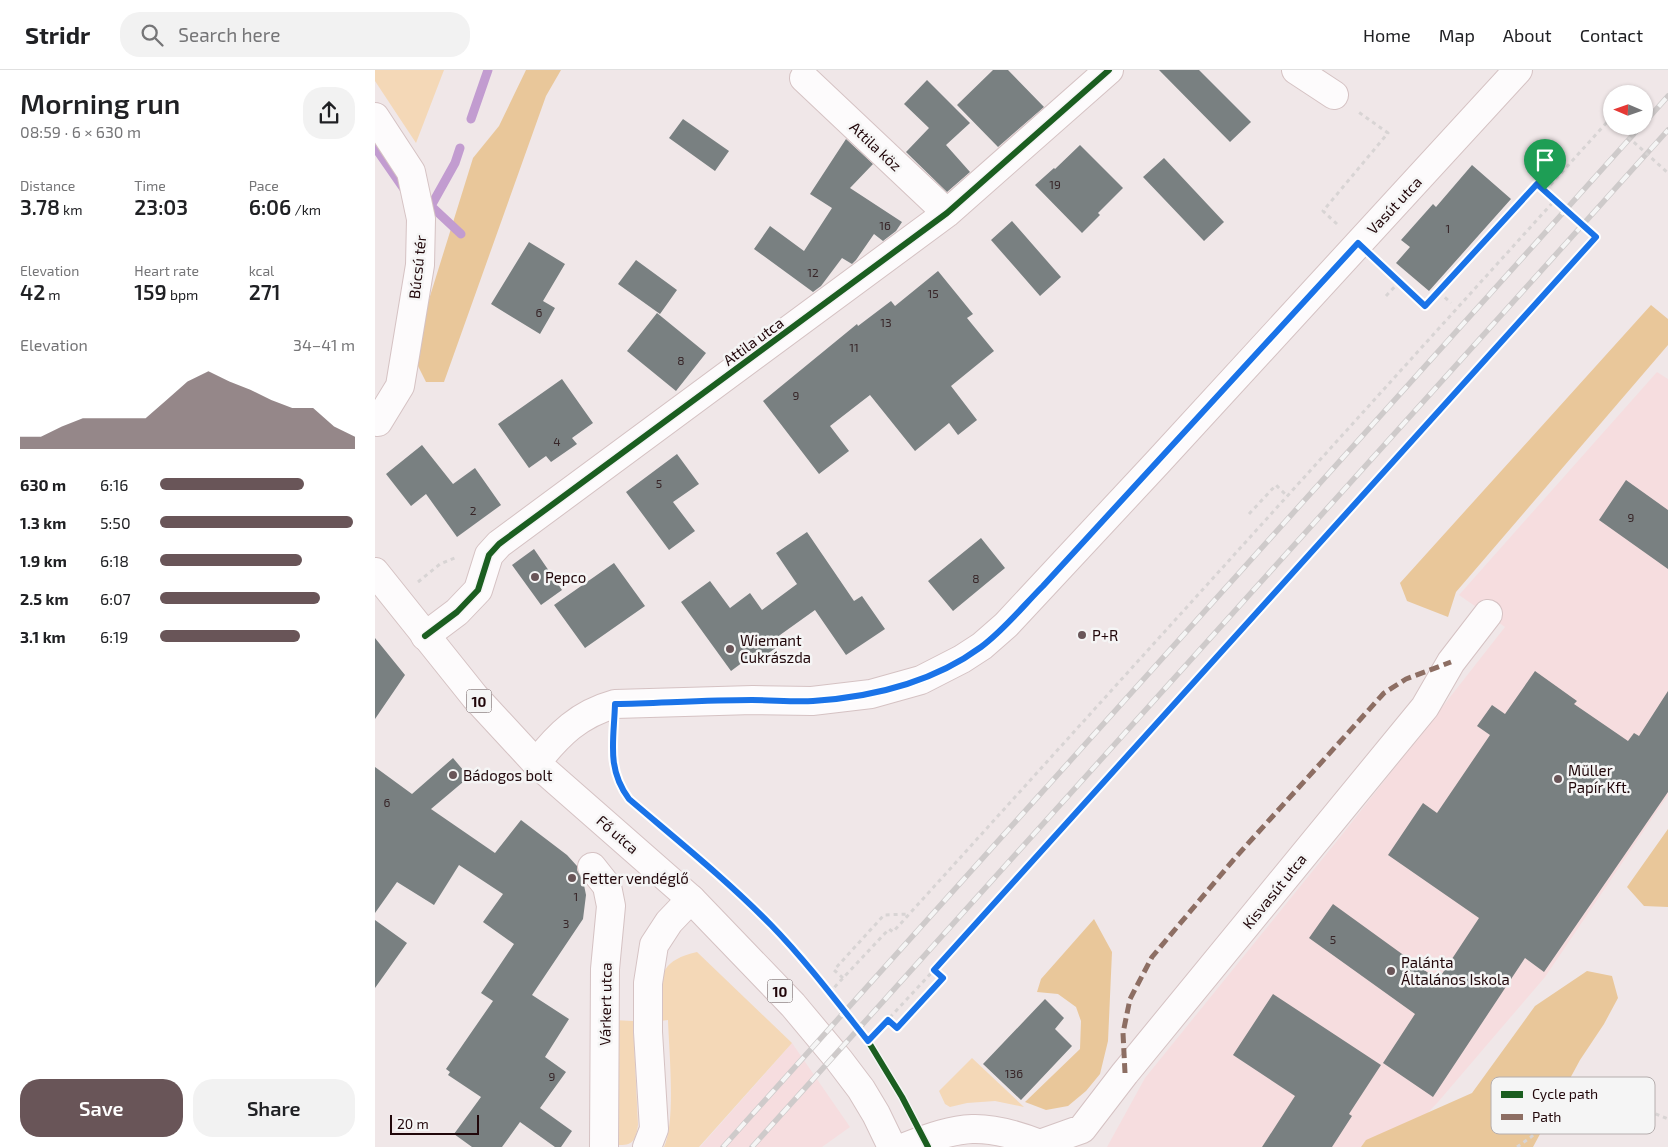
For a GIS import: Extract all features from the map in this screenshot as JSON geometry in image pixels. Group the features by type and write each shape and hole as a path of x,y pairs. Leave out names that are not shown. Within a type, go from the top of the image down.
{"street":[{"name":"Attila utca","path":"425,636 457,612 478,590 489,555 499,544 947,213 1109,70"},
{"path":"1296,70 1334,95"},
{"name":"Vasút utca","path":"536,763 555,739 577,720 599,708 615,704 753,700 812,701 871,694 921,680 961,660 982,646 1006,625 1157,463 1518,70"},
{"name":"Attila köz","path":"804,78 947,213"},
{"name":"Búcsú tér","path":"375,117 411,172 421,219 419,265 401,386 378,422"},
{"name":"Fő utca","path":"375,572 475,696 536,763 691,899 793,1005 839,1060 875,1114 892,1147"},
{"name":"Kisvasút utca","path":"1041,1146 1082,1129 1125,1073 1425,707 1451,662 1488,614"},
{"name":"Várkert utca","path":"592,867 607,886 611,906 605,969 604,1147"},
{"path":"647,1147 654,1129 648,1032 648,983 654,945 669,922 691,899"},
{"path":"905,1147 935,1135 962,1129 979,1129 1013,1134 1041,1146"}],"path":[{"path":"868,1041 1596,237 1537,184 1425,306 1323,211 1388,133 1334,95"},
{"path":"1545,190 1603,128"},
{"path":"1626,135 1668,173"},
{"path":"829,993 889,929 893,932 1555,200"},
{"path":"1386,296 1399,282"},
{"path":"1439,292 1451,303"},
{"path":"1249,514 1276,485 1287,496"},
{"path":"396,600 440,564 466,554 489,555"},
{"path":"843,978 834,970 884,915 909,914"},
{"path":"888,1020 897,1028 931,992 943,978 934,970"},
{"path":"862,1034 872,1048"},
{"path":"1655,1114 1668,1119"},
{"path":"1517,1147 1534,1134"}],"shaded area":[{"path":"375,70 444,70 416,143 375,81"},
{"path":"526,70 561,70 546,96 444,382 426,382 412,354 473,158 499,126"},
{"path":"1651,305 1668,319 1668,345 1456,592 1448,617 1407,601 1400,583"},
{"path":"1657,372 1668,379 1668,795 1545,977 1438,1102 1395,1147 1107,1147 1145,1078 1341,836 1505,627 1459,595"},
{"path":"1668,829 1668,907 1644,906 1627,887"},
{"path":"1094,919 1112,952 1108,1041 1100,1074 1086,1091 1068,1106 1046,1110 1025,1102 1080,1049 1081,1021 1076,1007 1058,994 1037,992 1041,979"},
{"path":"697,952 792,1043 699,1147 664,1147 670,1121 671,1086 668,1020 660,1021 662,976 666,968 673,962 683,956"},
{"path":"1587,971 1612,976 1618,998 1571,1077 1491,1077 1491,1134 1540,1134 1533,1147 1361,1147 1366,1140 1472,1093 1535,1006"},
{"path":"613,1020 633,1021 638,1125 633,1141 622,1145 617,1145"},
{"path":"792,1043 850,1127 822,1147 700,1147"},
{"path":"972,1058 1024,1107 995,1101 967,1103 950,1107 945,1104 939,1091"}],"building":[{"path":"993,70 1008,70 1044,107 998,147 957,105"},
{"path":"1159,70 1199,70 1251,122 1230,142"},
{"path":"927,80 970,123 946,145 970,172 947,192 906,152 929,128 904,104"},
{"path":"683,119 729,151 715,171 669,138"},
{"path":"846,139 873,164 850,188 902,222 896,231 883,241 874,234 852,264 842,258 821,286 813,292 754,249 770,226 804,251 832,208 810,194"},
{"path":"1080,145 1123,188 1098,213 1100,215 1082,233 1035,185"},
{"path":"1164,158 1224,222 1204,241 1143,177"},
{"path":"1472,165 1511,199 1429,291 1396,263 1410,247 1401,240 1433,204 1436,207"},
{"path":"1012,221 1061,277 1040,296 991,240"},
{"path":"529,242 565,264 543,301 555,308 540,334 491,304"},
{"path":"636,260 677,290 660,314 618,284"},
{"path":"938,271 973,314 967,318 994,351 951,386 977,420 958,435 949,423 915,451 870,395 830,426 849,451 819,474 763,401 857,324 858,326 891,301 895,306"},
{"path":"657,313 706,353 676,391 627,351"},
{"path":"562,379 593,423 572,438 577,444 551,462 546,456 529,468 498,424"},
{"path":"422,445 453,484 475,468 501,505 457,537 426,494 411,506 386,474"},
{"path":"677,454 699,484 673,502 695,531 669,550 626,492"},
{"path":"1626,480 1668,510 1668,569 1599,520"},
{"path":"807,532 854,601 862,596 885,629 846,655 815,610 773,640 777,647 756,662 751,656 731,671 681,602 710,581 730,608 750,593 762,610 797,584 776,553"},
{"path":"981,538 1005,568 953,611 928,581"},
{"path":"534,549 562,590 541,605 512,565"},
{"path":"614,563 645,606 585,648 554,605"},
{"path":"375,638 405,675 375,719"},
{"path":"1535,671 1577,701 1574,704 1628,741 1634,733 1639,736 1668,691 1668,792 1544,972 1525,958 1433,1097 1383,1063 1415,1014 1309,938 1333,904 1438,980 1479,918 1388,855 1423,803 1437,813 1490,735 1477,726 1492,705 1505,714"},
{"path":"453,758 469,777 431,809 495,853 521,820 567,855 577,866 577,870 583,880 586,895 583,919 532,995 569,1019 545,1057 566,1072 540,1108 572,1131 561,1147 555,1147 520,1122 502,1147 472,1147 454,1134 481,1097 448,1075 450,1072 446,1069 493,1001 481,993 514,944 483,922 503,894 459,865 434,905 397,882 375,913 375,767 412,794"},
{"path":"375,920 407,943 375,988"},
{"path":"1273,994 1381,1065 1349,1114 1352,1116 1332,1147 1262,1147 1295,1096 1233,1055"},
{"path":"1045,999 1064,1018 1055,1029 1072,1046 1021,1100 983,1064"}],"waterway":[{"path":"471,119 488,70"},
{"path":"375,147 404,189"},
{"path":"460,148 455,163 431,206 461,234"}],"railway":[{"path":"1653,113 1668,96"},
{"path":"752,1147 1668,130"},
{"path":"723,1147 1633,135"}],"marked path":[{"path":"1125,1073 1123,1033 1130,999 1152,957 1235,858 1384,693 1406,679 1451,662"}],"cycle path":[{"path":"425,636 457,612 478,590 489,555 499,544 947,213 1109,70"},
{"path":"928,1147 902,1097 868,1041 802,958 744,898 629,799 617,776 614,765 612,742 615,704 753,700 812,701 871,694 921,680 962,659 982,646 1006,625 1358,243"}],"place":[{"name":"Pepco","path":"535,577"},
{"name":"P+R","path":"1082,635"},
{"name":"Wiemant Cukrászda","path":"730,649"},
{"name":"Bádogos bolt","path":"453,775"},
{"name":"Müller Papír Kft.","path":"1558,779"},
{"name":"Fetter vendéglő","path":"572,878"},
{"name":"Palánta Általános Iskola","path":"1391,971"}],"route":[{"path":"1537,184 1545,190 1596,237 934,970 943,978 897,1028 888,1020 868,1041 802,958 771,925 717,874 629,799 620,787 615,773 613,758 615,704 753,700 812,701 871,694 921,680 961,660 982,646 1006,625 1358,243 1425,306 1537,184"}]}
